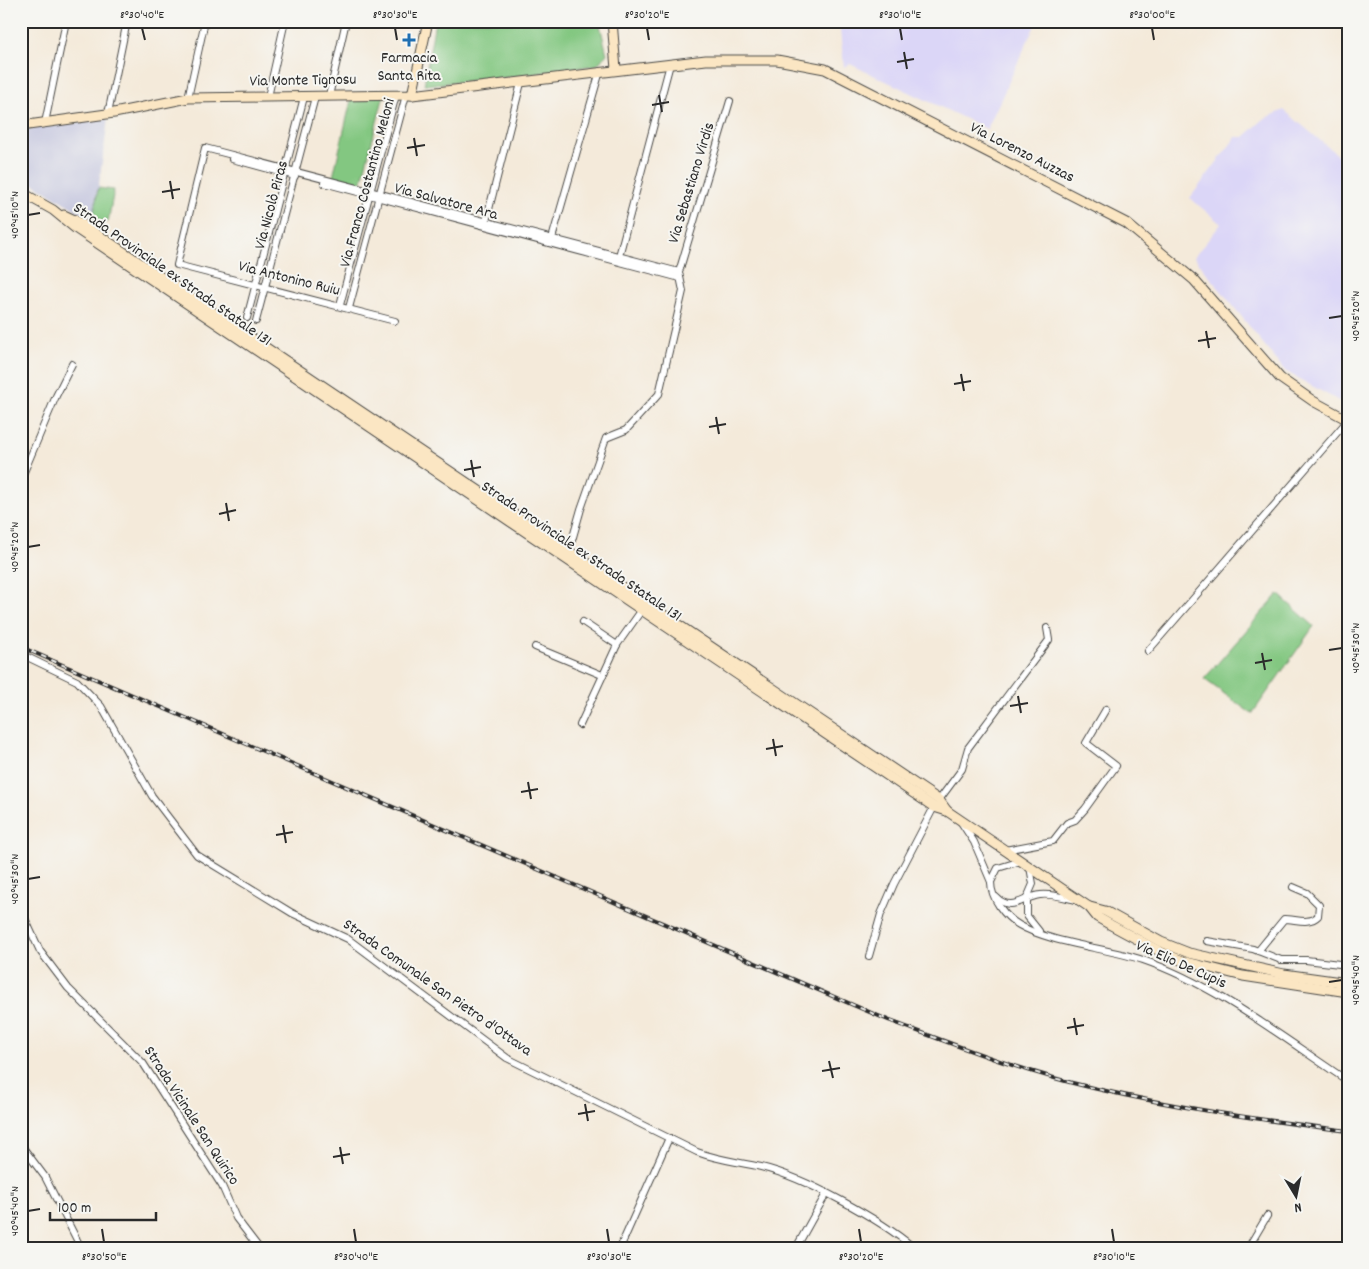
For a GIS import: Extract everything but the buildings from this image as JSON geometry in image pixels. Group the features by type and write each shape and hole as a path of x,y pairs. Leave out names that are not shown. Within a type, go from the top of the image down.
{"main road":[{"path":"409,95 428,21"},
{"path":"612,21 616,69"},
{"name":"Via Lorenzo Auzzas","path":"616,69 706,60 777,60 825,69 1126,223 1194,280 1280,378 1312,401 1348,420"},
{"name":"Via Monte Tignosu","path":"21,126 108,114 188,98 409,95 522,83 616,69"},
{"path":"21,192 53,210"},
{"name":"Strada Provinciale ex Strada Statale 131","path":"53,210 79,222 569,551 1081,901 1097,917 1160,952 1183,961 1243,976 1348,992"},
{"name":"Strada Provinciale ex Strada Statale 131","path":"53,210 91,239 641,611 937,804"},
{"name":"Strada Provinciale ex Strada Statale 131","path":"1089,907 1105,910 1161,942 1188,953 1284,974 1348,983"}],"street":[{"path":"45,123 66,21"},
{"path":"108,114 127,21"},
{"path":"188,98 205,21"},
{"path":"268,97 285,21"},
{"path":"329,96 346,21"},
{"path":"618,256 670,64"},
{"path":"551,241 600,71"},
{"path":"485,224 522,83"},
{"name":"Via Franco Costantino Meloni","path":"340,305 396,95"},
{"name":"Via Franco Costantino Meloni","path":"349,308 409,95"},
{"name":"Via Nicolò Piras","path":"247,318 304,97"},
{"name":"Via Nicolò Piras","path":"256,321 315,97"},
{"name":"Via Sebastiano Virdis","path":"569,551 606,438 626,430 659,394 682,291 680,275 730,101"},
{"name":"Via Salvatore Ara","path":"177,265 205,150 680,275"},
{"name":"Via Salvatore Ara","path":"551,241 618,256 680,275"},
{"name":"Via Antonino Ruiu","path":"177,265 340,305 395,321"},
{"path":"21,479 56,396 72,364"},
{"path":"1148,651 1348,420"},
{"path":"580,725 617,645 641,611"},
{"path":"583,622 617,645"},
{"path":"869,956 881,914 894,884 937,804 962,769 968,748 1049,640 1048,628"},
{"path":"535,648 602,675"},
{"name":"Strada Comunale San Pietro d'Ottava","path":"21,654 78,681 101,706 152,796 197,855 292,913 348,939 508,1058 697,1152 719,1160 762,1167 811,1185 898,1234 914,1248"},
{"path":"1004,850 1053,841 1067,822 1075,820 1085,809 1116,766 1086,743 1106,709"},
{"name":"Via Elio De Cupis","path":"959,819 974,842 995,896 1007,916 1019,925 1042,934 1144,960 1214,993 1348,1081"},
{"path":"991,882 998,868 1021,861"},
{"path":"1030,867 1033,884 1027,898 1027,916 1042,934"},
{"path":"1258,951 1284,919 1308,922 1313,921 1318,916 1319,905 1307,893 1293,887"},
{"path":"995,896 1002,902 1011,905 1043,894 1081,901"},
{"name":"Strada Vicinale San Quirico","path":"21,910 40,950 68,988 143,1062 222,1186 236,1218 259,1248"},
{"path":"1207,941 1258,951 1281,960 1306,960 1348,965"},
{"path":"620,1248 669,1138"},
{"path":"21,1145 45,1177 81,1248"},
{"path":"796,1248 826,1194"},
{"path":"1248,1248 1268,1216"}],"shaded area":[{"path":"839,21 1037,21 987,129 850,64 844,67"},
{"path":"1284,110 1348,164 1348,406 1285,371 1194,257 1221,224 1190,198 1236,137 1244,137 1264,119"},
{"path":"108,119 94,221 21,176 21,130"}],"green space":[{"path":"435,21 599,21 607,54 597,65 511,77 424,85"},
{"path":"384,95 360,188 332,181 352,96"},
{"path":"98,188 114,190 108,222 93,219"},
{"path":"1278,594 1314,626 1252,714 1204,679"}],"railway":[{"path":"21,647 888,1020 964,1048 1067,1082 1156,1102 1348,1131"}],"place":[{"name":"Farmacia Santa Rita","path":"409,40"}]}
